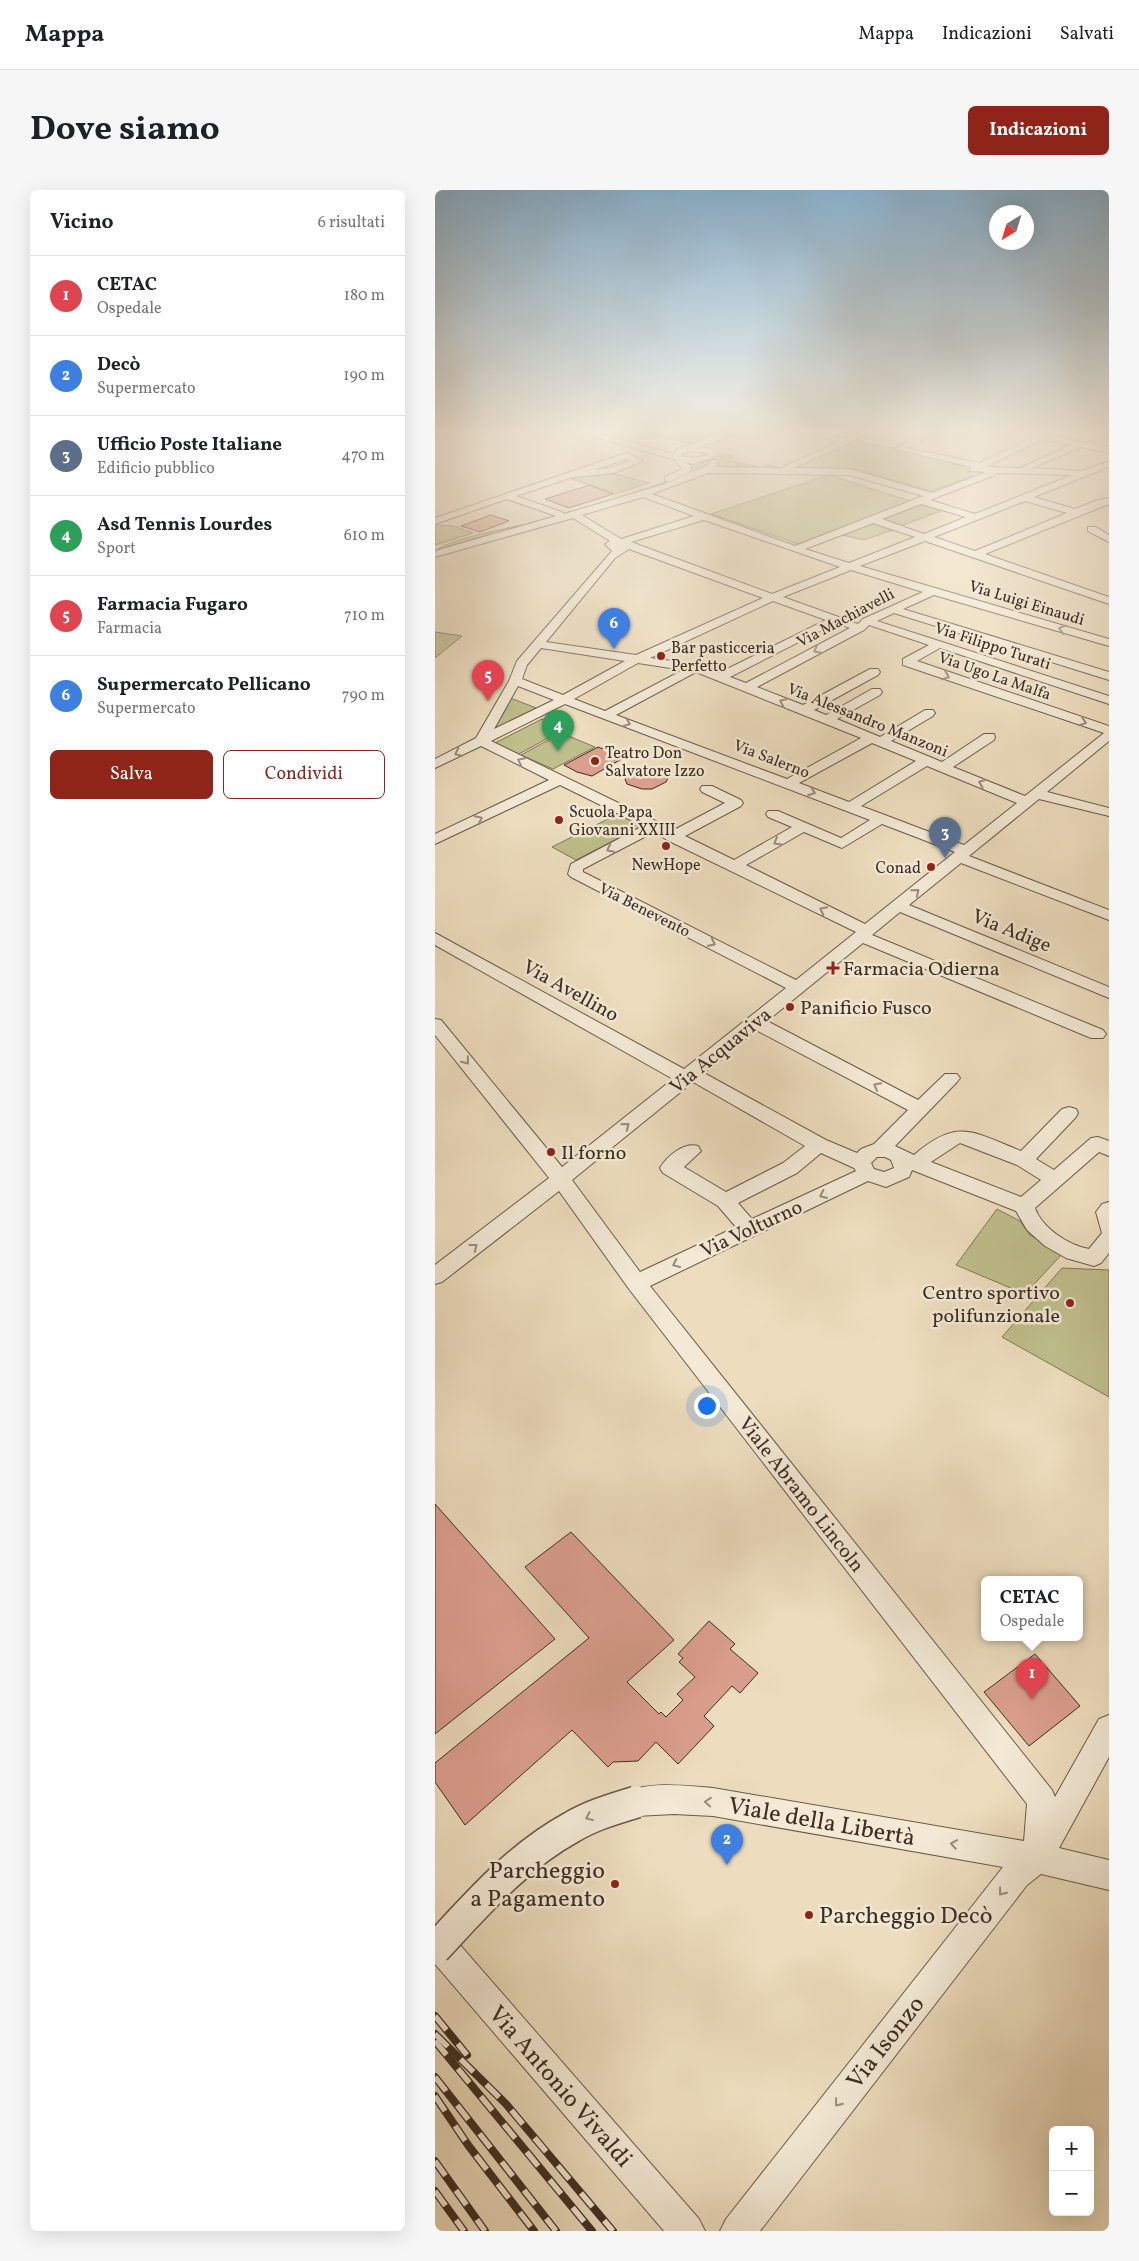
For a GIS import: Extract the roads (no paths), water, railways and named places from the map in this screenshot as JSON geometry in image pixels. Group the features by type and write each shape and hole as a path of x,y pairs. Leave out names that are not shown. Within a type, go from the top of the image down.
{"street":[{"path":"435,547 520,524"},
{"path":"435,554 482,538 538,524"},
{"name":"Via Filippo Turati","path":"589,524 622,545 836,619 863,624 939,644 1109,700"},
{"path":"481,741 515,681 521,664 622,545 681,524"},
{"name":"Via Luigi Einaudi","path":"728,524 850,566 1109,643"},
{"path":"796,549 863,524"},
{"path":"888,524 1109,601"},
{"path":"435,764 565,699 635,660 774,597 957,524"},
{"path":"977,554 1050,524"},
{"path":"1092,530 1109,539"},
{"name":"Via Machiavelli","path":"747,687 892,609 933,591"},
{"path":"892,609 1109,676"},
{"path":"720,677 836,619"},
{"name":"Via Alessandro Manzoni","path":"538,644 695,668 747,687 944,768 1032,798 1109,812"},
{"name":"Via Ugo La Malfa","path":"939,644 907,662 1109,730"},
{"path":"606,715 695,668"},
{"path":"804,710 874,672"},
{"name":"Via Salerno","path":"515,681 850,807 1109,915"},
{"path":"827,720 876,692"},
{"path":"789,783 929,713"},
{"name":"Via Acquaviva","path":"435,1276 561,1179 1109,735"},
{"path":"944,768 989,737"},
{"path":"481,741 634,815 672,837 734,866 864,934 1097,1034"},
{"path":"850,807 927,760"},
{"path":"435,840 560,780"},
{"path":"672,837 736,802 707,788"},
{"path":"773,814 842,844 880,819"},
{"path":"734,866 803,826"},
{"name":"Via Benevento","path":"653,827 576,867 576,874 797,988"},
{"name":"Via Adige","path":"898,906 1109,993"},
{"name":"Via Avellino","path":"435,938 864,1169 879,1179 893,1178 902,1172 904,1163 909,1161"},
{"path":"755,1022 920,1109"},
{"name":"Viale Abramo Lincoln","path":"435,1024 561,1179 636,1283 1042,1800 1037,1858"},
{"name":"Via Volturno","path":"636,1283 749,1230 864,1169 865,1156 880,1150 951,1078"},
{"path":"1025,1160 1069,1113"},
{"path":"909,1161 957,1136 973,1139 1025,1160 1055,1180"},
{"path":"1024,1206 1098,1143 1109,1149"},
{"path":"725,1202 790,1168 819,1145"},
{"path":"880,1150 893,1152 909,1161 1024,1206"},
{"path":"691,1151 670,1168 725,1202 749,1230"},
{"path":"1024,1206 1026,1216 1041,1234 1085,1258 1094,1258 1109,1238"},
{"path":"1109,1209 1106,1212 1109,1228"},
{"path":"1037,1858 1109,1729"},
{"name":"Viale della Libertà","path":"435,1949 514,1866 539,1845 583,1819 636,1802 674,1800 713,1802 1037,1858 1109,1875"},
{"name":"Via Isonzo","path":"738,2231 1016,1874 1037,1858"},
{"name":"Via Antonio Vivaldi","path":"435,1940 687,2231"}],"railway":[{"path":"435,2016 467,2055"},
{"path":"435,2034 506,2104 613,2231"},
{"path":"435,2041 592,2231"},
{"path":"435,2077 556,2231"},
{"path":"435,2096 468,2145 534,2231"},
{"path":"435,2161 485,2231"},
{"path":"435,2191 464,2231"}],"place":[{"name":"Supermercato Pellicano","path":"614,649"},
{"name":"Bar pasticceria Perfetto","path":"661,656"},
{"name":"Farmacia Fugaro","path":"488,701"},
{"name":"Asd Tennis Lourdes","path":"558,751"},
{"name":"Teatro Don Salvatore Izzo","path":"595,761"},
{"name":"Scuola Papa Giovanni XXIII","path":"559,820"},
{"name":"NewHope","path":"666,846"},
{"name":"Ufficio Poste Italiane","path":"945,858"},
{"name":"Conad","path":"931,867"},
{"name":"Farmacia Odierna","path":"833,968"},
{"name":"Panificio Fusco","path":"790,1007"},
{"name":"Il forno","path":"551,1152"},
{"name":"Centro sportivo polifunzionale","path":"1070,1303"},
{"name":"CETAC","path":"1032,1699"},
{"name":"Decò","path":"727,1865"},
{"name":"Parcheggio a Pagamento","path":"615,1884"},
{"name":"Parcheggio Decò","path":"809,1915"}]}
